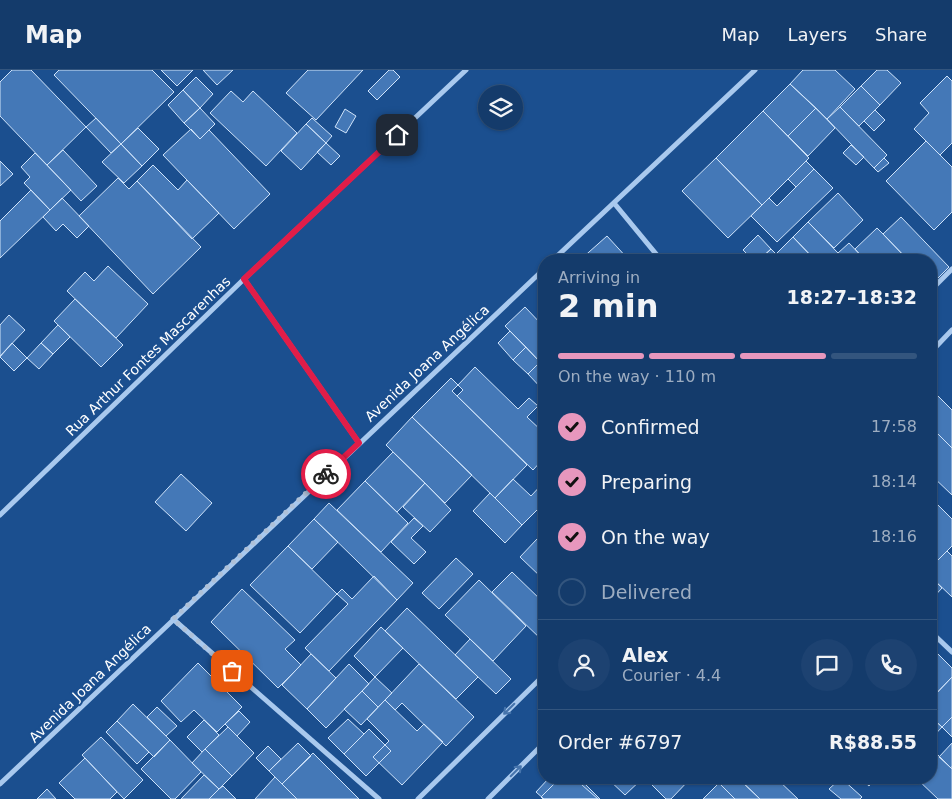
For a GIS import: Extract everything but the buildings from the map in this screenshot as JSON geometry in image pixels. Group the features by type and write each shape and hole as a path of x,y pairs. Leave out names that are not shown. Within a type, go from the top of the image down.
{"street":[{"name":"Rua Arthur Fontes Mascarenhas","path":"0,515 244,279 466,70"},
{"path":"559,254 755,70"},
{"path":"614,202 656,254"},
{"path":"937,284 952,269"},
{"name":"Avenida Joana Angélica","path":"0,784 538,274"},
{"path":"244,279 359,443"},
{"path":"937,346 952,330"},
{"path":"173,619 379,799"},
{"path":"937,638 952,652"},
{"path":"418,799 538,681"},
{"path":"488,799 538,749"}],"way so far":[{"path":"232,671 173,619 326,474"}],"route":[{"path":"326,474 359,443 244,279 397,135"}]}
